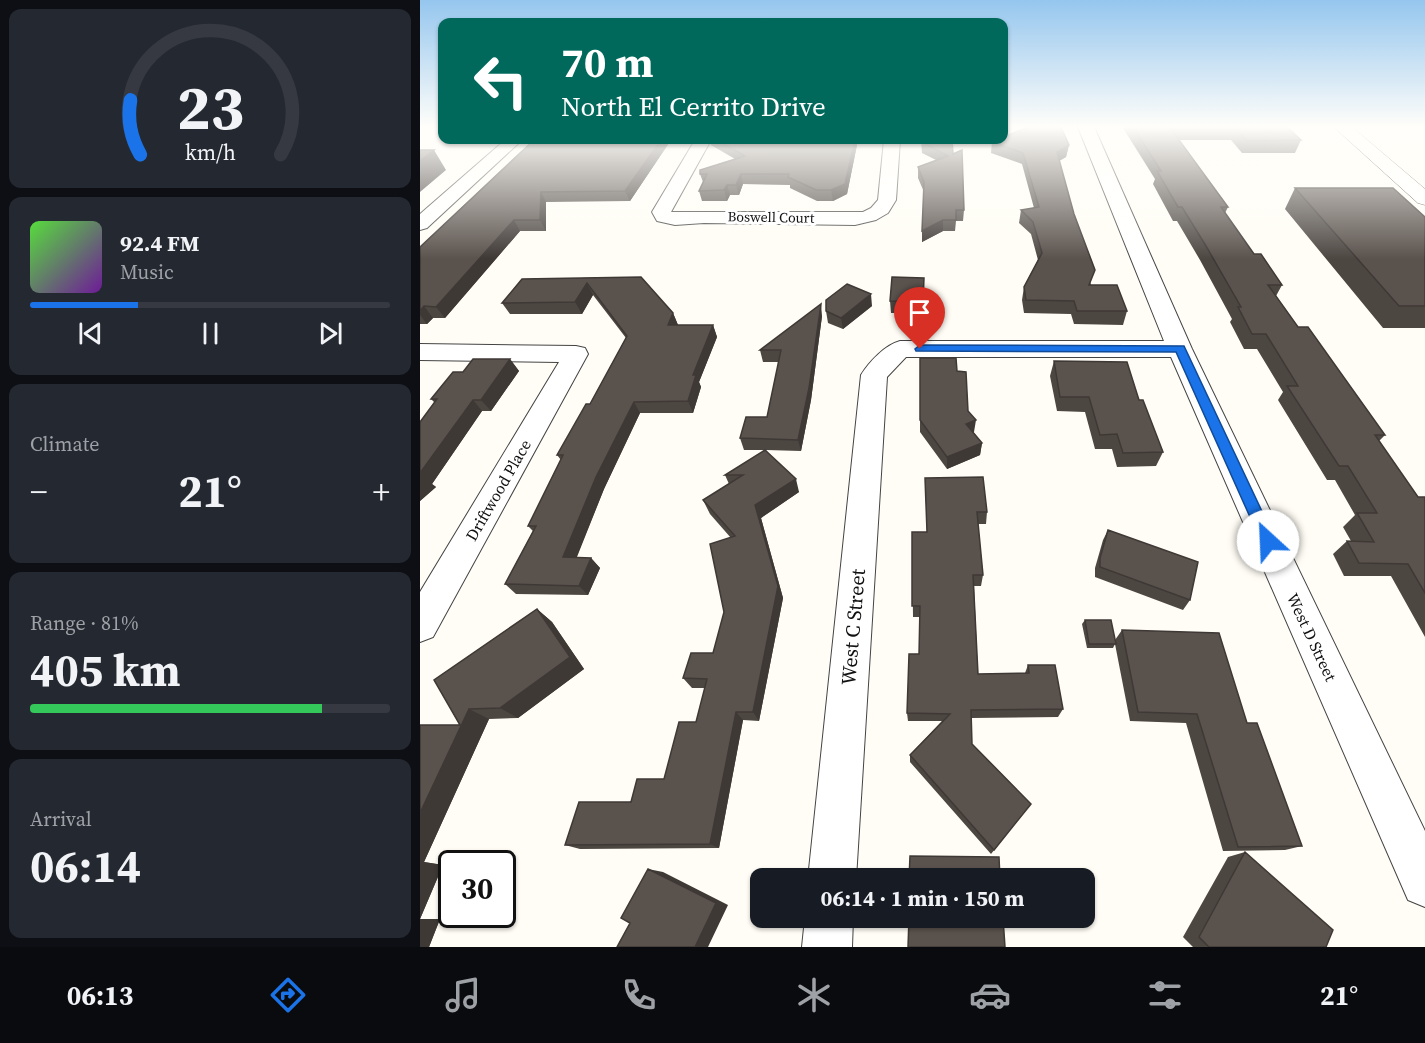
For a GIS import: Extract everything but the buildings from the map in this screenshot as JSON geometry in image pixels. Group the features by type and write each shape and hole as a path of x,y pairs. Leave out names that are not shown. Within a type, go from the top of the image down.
{"street":[{"path":"420,224 479,171"},
{"name":"Boswell Court","path":"686,171 670,201 664,206 662,212 664,217 675,219 704,217 855,219 877,214 884,208 887,200 889,171"},
{"name":"West D Street","path":"1105,171 1180,349 1425,883"},
{"path":"1393,171 1425,199"},
{"name":"West C Street","path":"833,868 874,375 900,349 1180,349"},
{"name":"Driftwood Place","path":"420,352 576,354 420,625"},
{"path":"827,947 828,928"}],"route":[{"path":"920,349 1180,349 1268,541"}]}
